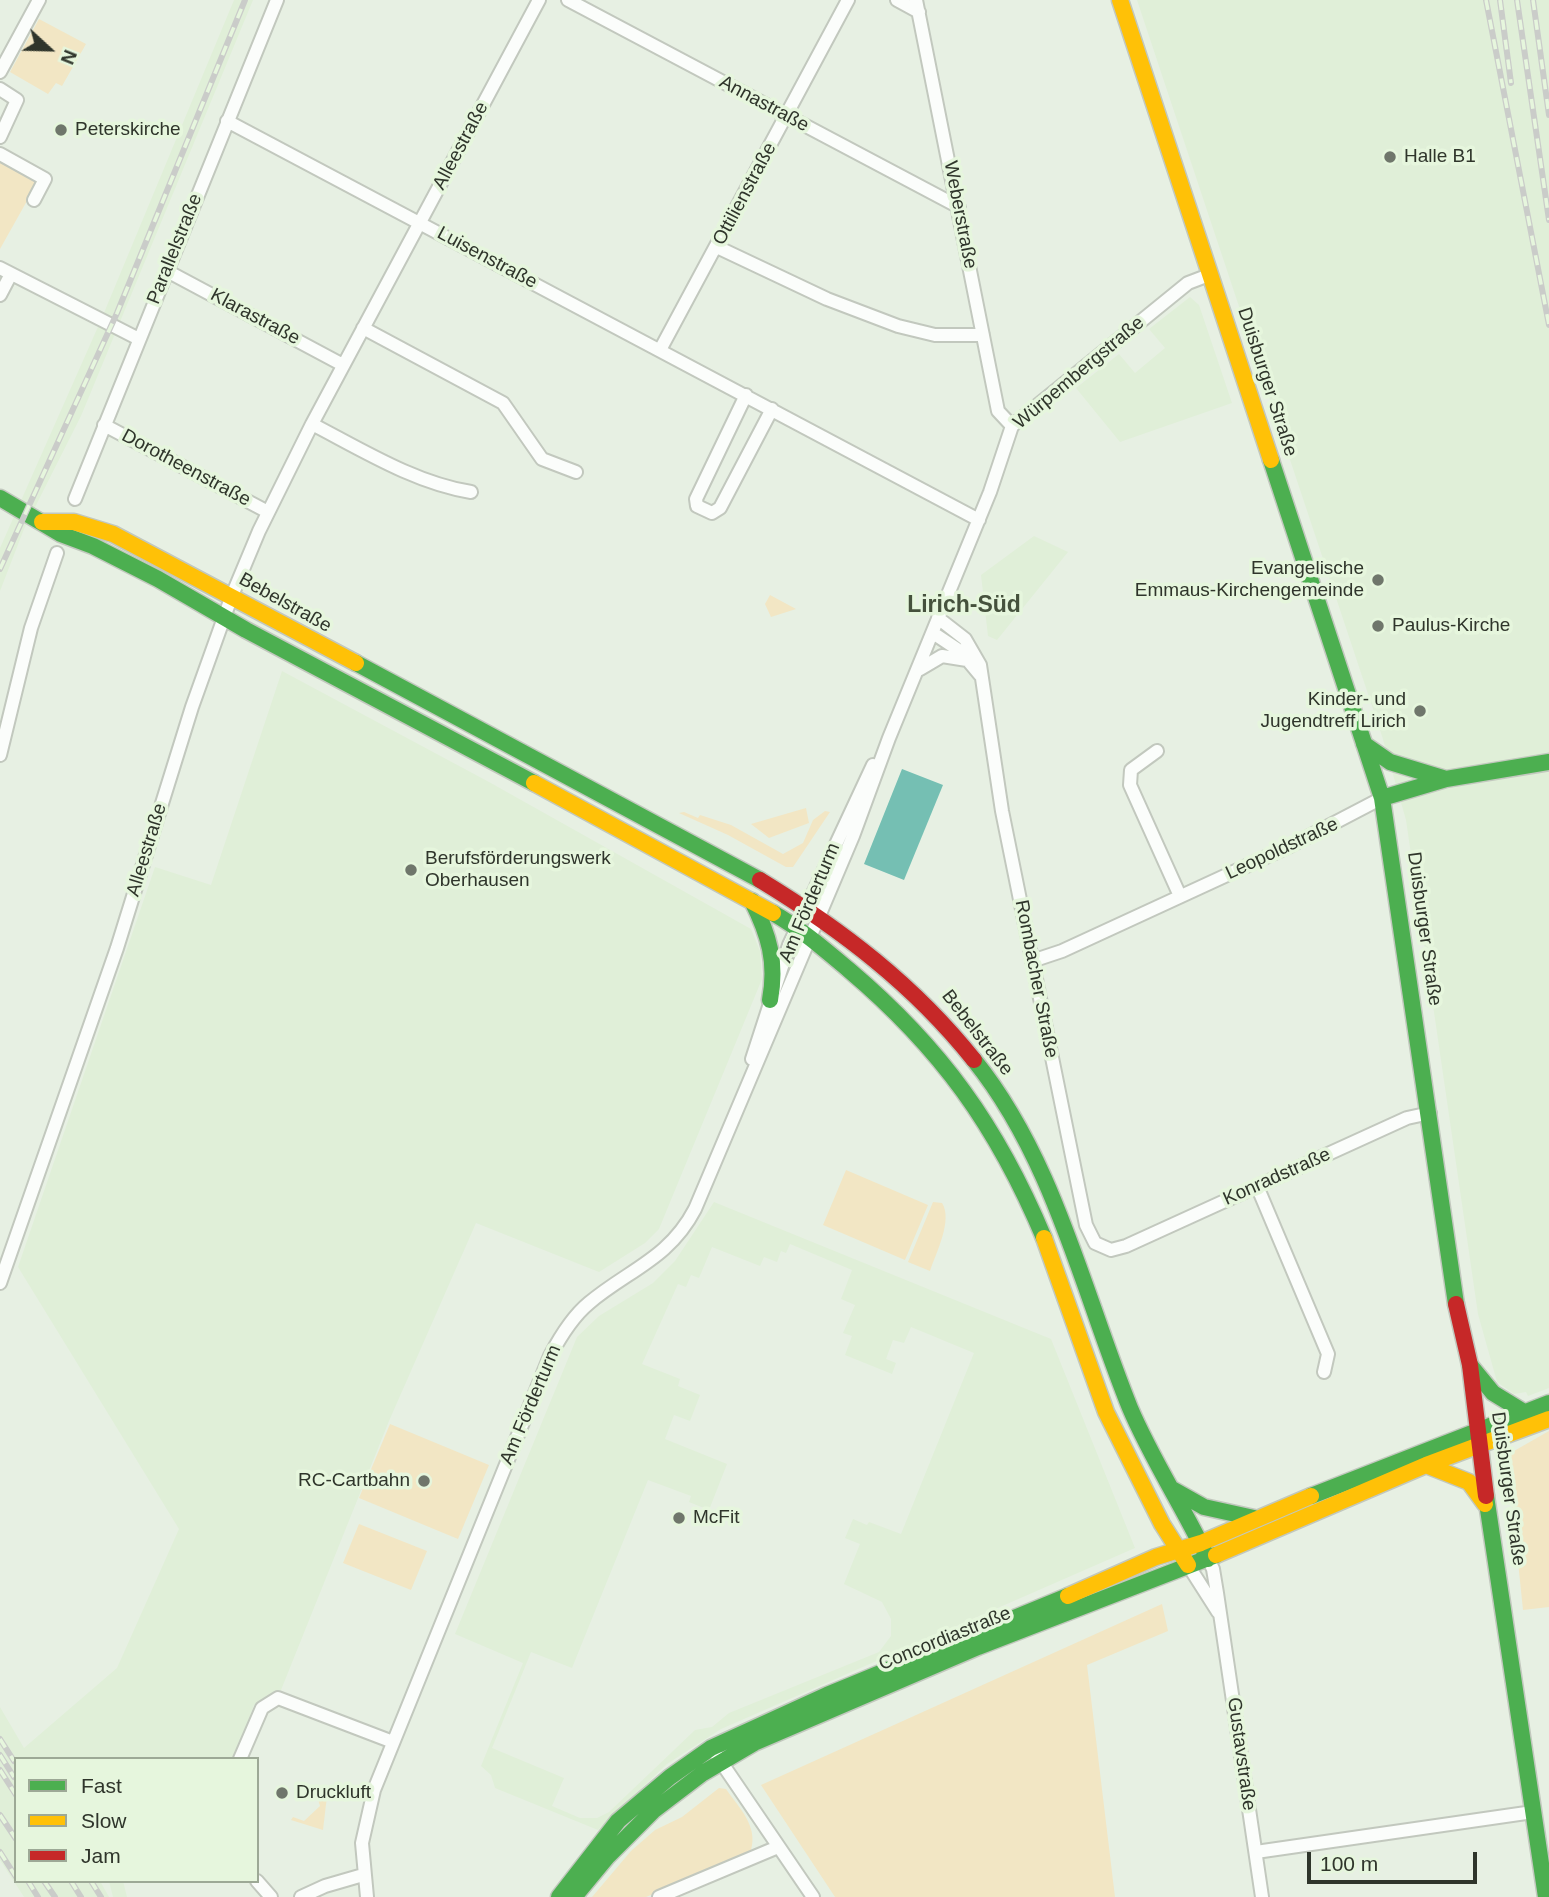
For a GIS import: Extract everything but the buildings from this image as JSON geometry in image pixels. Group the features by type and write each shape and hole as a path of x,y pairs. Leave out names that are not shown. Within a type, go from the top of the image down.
{"street":[{"path":"0,72 39,0"},
{"name":"Parallelstraße","path":"75,499 277,0"},
{"name":"Alleestraße","path":"0,1283 117,948 223,617 268,512 312,424 539,0"},
{"name":"Annastraße","path":"568,0 958,207"},
{"name":"Ottilienstraße","path":"660,350 848,0"},
{"path":"897,0 917,6"},
{"name":"Duisburger Straße","path":"1120,0 1382,798 1460,1331 1470,1365 1488,1508 1545,1897"},
{"name":"Weberstraße","path":"917,6 998,411 1012,426"},
{"path":"0,89 15,98 17,104 0,137"},
{"name":"Luisenstraße","path":"228,121 979,520"},
{"path":"0,154 45,179 34,200"},
{"path":"717,247 827,299 898,326 935,335 983,334"},
{"path":"0,295 6,271 139,339"},
{"name":"Klarastraße","path":"167,271 343,365"},
{"name":"Würpembergstraße","path":"938,618 979,520 1012,426 1188,283 1209,275"},
{"path":"363,328 503,402 542,459 576,472"},
{"path":"746,395 696,499 697,506 704,511 712,513 720,508 772,409"},
{"path":"312,424 388,463 446,487 471,492"},
{"name":"Dorotheenstraße","path":"104,425 268,512"},
{"name":"Bebelstraße","path":"0,498 61,534 93,546 158,579 223,617 752,901 803,933 891,1005 937,1054 962,1086 1026,1194 1106,1412 1177,1550"},
{"name":"Bebelstraße","path":"43,522 74,523 113,534 502,741 814,911 917,993 985,1074 1023,1139 1044,1182 1100,1333 1147,1447 1201,1543"},
{"path":"0,755 31,628 57,553"},
{"name":"Am Förderturm","path":"750,1076 753,1054 770,1000 814,911 938,618"},
{"name":"Rombacher Straße","path":"938,618 960,633 972,647 982,678 1002,811 1088,1232 1100,1247 1111,1250 1126,1246"},
{"path":"933,633 967,660 982,678"},
{"path":"917,671 942,656 967,660"},
{"path":"491,759 502,741"},
{"path":"1364,744 1406,768 1446,779"},
{"path":"1157,751 1130,770 1130,785 1180,896"},
{"path":"1382,798 1446,779 1549,762"},
{"name":"Leopoldstraße","path":"1032,961 1180,896 1362,811 1382,798"},
{"path":"752,901 775,950 775,976 770,1000"},
{"name":"Am Förderturm","path":"367,1897 363,1875 364,1827 393,1742 550,1356 583,1308 650,1263 684,1227 701,1196 750,1076 803,933"},
{"name":"Konradstraße","path":"1126,1246 1407,1118 1430,1113"},
{"path":"1257,1186 1328,1354 1325,1372"},
{"path":"1073,1321 1100,1333"},
{"path":"1470,1365 1493,1393 1524,1412"},
{"path":"1478,1437 1524,1412 1549,1403"},
{"path":"1478,1437 1498,1440 1549,1419"},
{"name":"Concordiastraße","path":"574,1897 639,1824 716,1754 1208,1559 1426,1465 1478,1437"},
{"name":"Concordiastraße","path":"559,1897 618,1821 670,1777 827,1695 1177,1550 1201,1543 1254,1518 1478,1437"},
{"path":"1426,1465 1469,1482 1488,1508"},
{"path":"1170,1488 1204,1507 1254,1518"},
{"path":"1201,1543 1208,1559"},
{"path":"1177,1550 1188,1565"},
{"name":"Gustavstraße","path":"1208,1559 1213,1569 1262,1897"},
{"name":"Gustavstraße","path":"1188,1565 1218,1612"},
{"path":"241,1757 262,1708 278,1698 393,1742"},
{"path":"716,1754 813,1897"},
{"path":"1256,1852 1533,1812"},
{"path":"659,1897 778,1847"},
{"path":"301,1897 324,1885 363,1875"},
{"path":"259,1883 271,1897"}],"shaded area":[{"path":"234,0 253,0 81,416 24,529 0,591 0,548 101,320"},
{"path":"1137,0 1549,0 1549,1388 1528,1396 1526,1392 1514,1394 1497,1382 1478,1314 1406,820 1382,736"},
{"path":"39,19 86,44 62,86 56,83 48,94 10,72"},
{"path":"0,162 37,183 0,249"},
{"path":"1190,297 1199,305 1232,403 1120,442 1076,388 1119,354 1135,373 1165,348 1149,329"},
{"path":"1034,536 1068,552 997,640 988,636 981,575"},
{"path":"770,595 796,609 771,617 765,604"},
{"path":"282,671 489,782 751,929 760,951 762,979 659,1229 645,1243 599,1272 476,1223 389,1421 281,1690 254,1705 235,1757 14,1757 14,1882 0,1860 0,1707 24,1748 117,1668 179,1529 18,1267 155,867 211,885"},
{"path":"806,808 809,823 769,838 751,824"},
{"path":"825,811 830,812 793,867 786,867 728,835 679,813 684,812 698,818 700,815 731,825 783,854 803,843 813,820"},
{"path":"846,1170 928,1205 905,1260 823,1225"},
{"path":"714,1202 1051,1339 1135,1548 721,1729 667,1764 598,1830 495,1788 491,1775 481,1766 523,1663 455,1634 577,1337 599,1316 653,1283 675,1261","holes":["790,1244 852,1270 841,1299 855,1305 843,1333 852,1336 845,1355 892,1374 896,1363 886,1359 893,1340 904,1343 911,1327 974,1353 901,1534 853,1519 845,1538 860,1544 844,1584 882,1602 891,1619 891,1636 879,1652 729,1713 712,1727 695,1730 609,1812 597,1818 580,1818 552,1806 564,1778 492,1748 531,1652 572,1668 648,1480 691,1496 689,1502 709,1510 727,1464 665,1439 674,1415 690,1421 700,1395 678,1386 680,1379 642,1364 678,1284 686,1287 691,1275 699,1278 712,1247 760,1266 764,1257 777,1262 781,1251 786,1253"]},
{"path":"933,1202 942,1203 946,1218 930,1271 908,1262"},
{"name":"RC-Cartbahn","path":"390,1424 489,1465 458,1539 359,1498"},
{"path":"1549,1431 1549,1607 1523,1610 1507,1455"},
{"path":"359,1524 427,1551 411,1590 343,1563"},
{"path":"1162,1604 1168,1631 1087,1665 1115,1897 835,1897 761,1785"},
{"path":"719,1788 726,1789 750,1825 753,1841 751,1850 739,1858 646,1897 592,1897 631,1851 655,1830 682,1817"},
{"path":"321,1791 327,1796 323,1830 291,1820 293,1817 304,1821 320,1806 317,1796"},
{"path":"15,1883 101,1883 109,1897 24,1897"},
{"path":"110,1883 124,1883 127,1897 113,1897"}],"water":[{"path":"902,769 943,785 904,880 864,864"}],"railway":[{"path":"0,569 117,313 245,0"},
{"path":"1486,0 1549,325"},
{"path":"1500,0 1511,83"},
{"path":"1517,0 1549,220"},
{"path":"1533,0 1549,115"},
{"path":"0,1739 14,1761"},
{"path":"0,1755 14,1777"},
{"path":"0,1770 14,1792"},
{"path":"0,1815 14,1836"},
{"path":"0,1852 14,1874"},
{"path":"29,1883 38,1897"},
{"path":"45,1883 55,1897"},
{"path":"72,1883 81,1897"},
{"path":"92,1883 101,1897"}],"traffic: fast":[{"path":"1271,460 1382,798 1456,1304"},
{"path":"0,498 61,534 93,546 158,579 246,630 534,783"},
{"path":"356,663 760,880"},
{"path":"1364,744 1390,762 1446,779"},
{"path":"1382,798 1446,779 1549,762"},
{"path":"752,901 770,949 773,973 770,1000"},
{"path":"773,913 803,933 882,999 939,1060 963,1091 1007,1160 1044,1238"},
{"path":"974,1060 1002,1099 1026,1140 1064,1228 1130,1408 1208,1559"},
{"path":"1470,1365 1493,1393 1524,1412"},
{"path":"1311,1496 1549,1403"},
{"path":"1172,1489 1204,1507 1254,1518"},
{"path":"1486,1496 1546,1897"},
{"path":"574,1897 608,1856 653,1811 703,1773 754,1743 978,1647 1216,1555"},
{"path":"559,1897 618,1821 670,1777 711,1748 827,1695 1068,1596"}],"traffic: slow":[{"path":"1120,0 1271,460"},
{"path":"42,522 74,522 113,534 356,663"},
{"path":"534,783 773,913"},
{"path":"1044,1238 1106,1412 1162,1524 1188,1565"},
{"path":"1216,1555 1426,1465 1549,1419"},
{"path":"1426,1465 1469,1482 1485,1504"},
{"path":"1068,1596 1156,1557 1201,1543 1311,1496"}],"traffic: jam":[{"path":"760,880 848,939 902,983 974,1060"},
{"path":"1456,1304 1470,1365 1486,1496"}],"place":[{"name":"Peterskirche","path":"61,130"},
{"name":"Halle B1","path":"1390,157"},
{"name":"Evangelische Emmaus-Kirchengemeinde","path":"1378,580"},
{"name":"Paulus-Kirche","path":"1378,626"},
{"name":"Kinder- und Jugendtreff Lirich","path":"1420,711"},
{"name":"Berufsförderungswerk Oberhausen","path":"411,870"},
{"name":"RC-Cartbahn","path":"424,1481"},
{"name":"McFit","path":"679,1518"},
{"name":"Druckluft","path":"282,1793"}],"district":[{"name":"Lirich-Süd","path":"964,606"}]}
